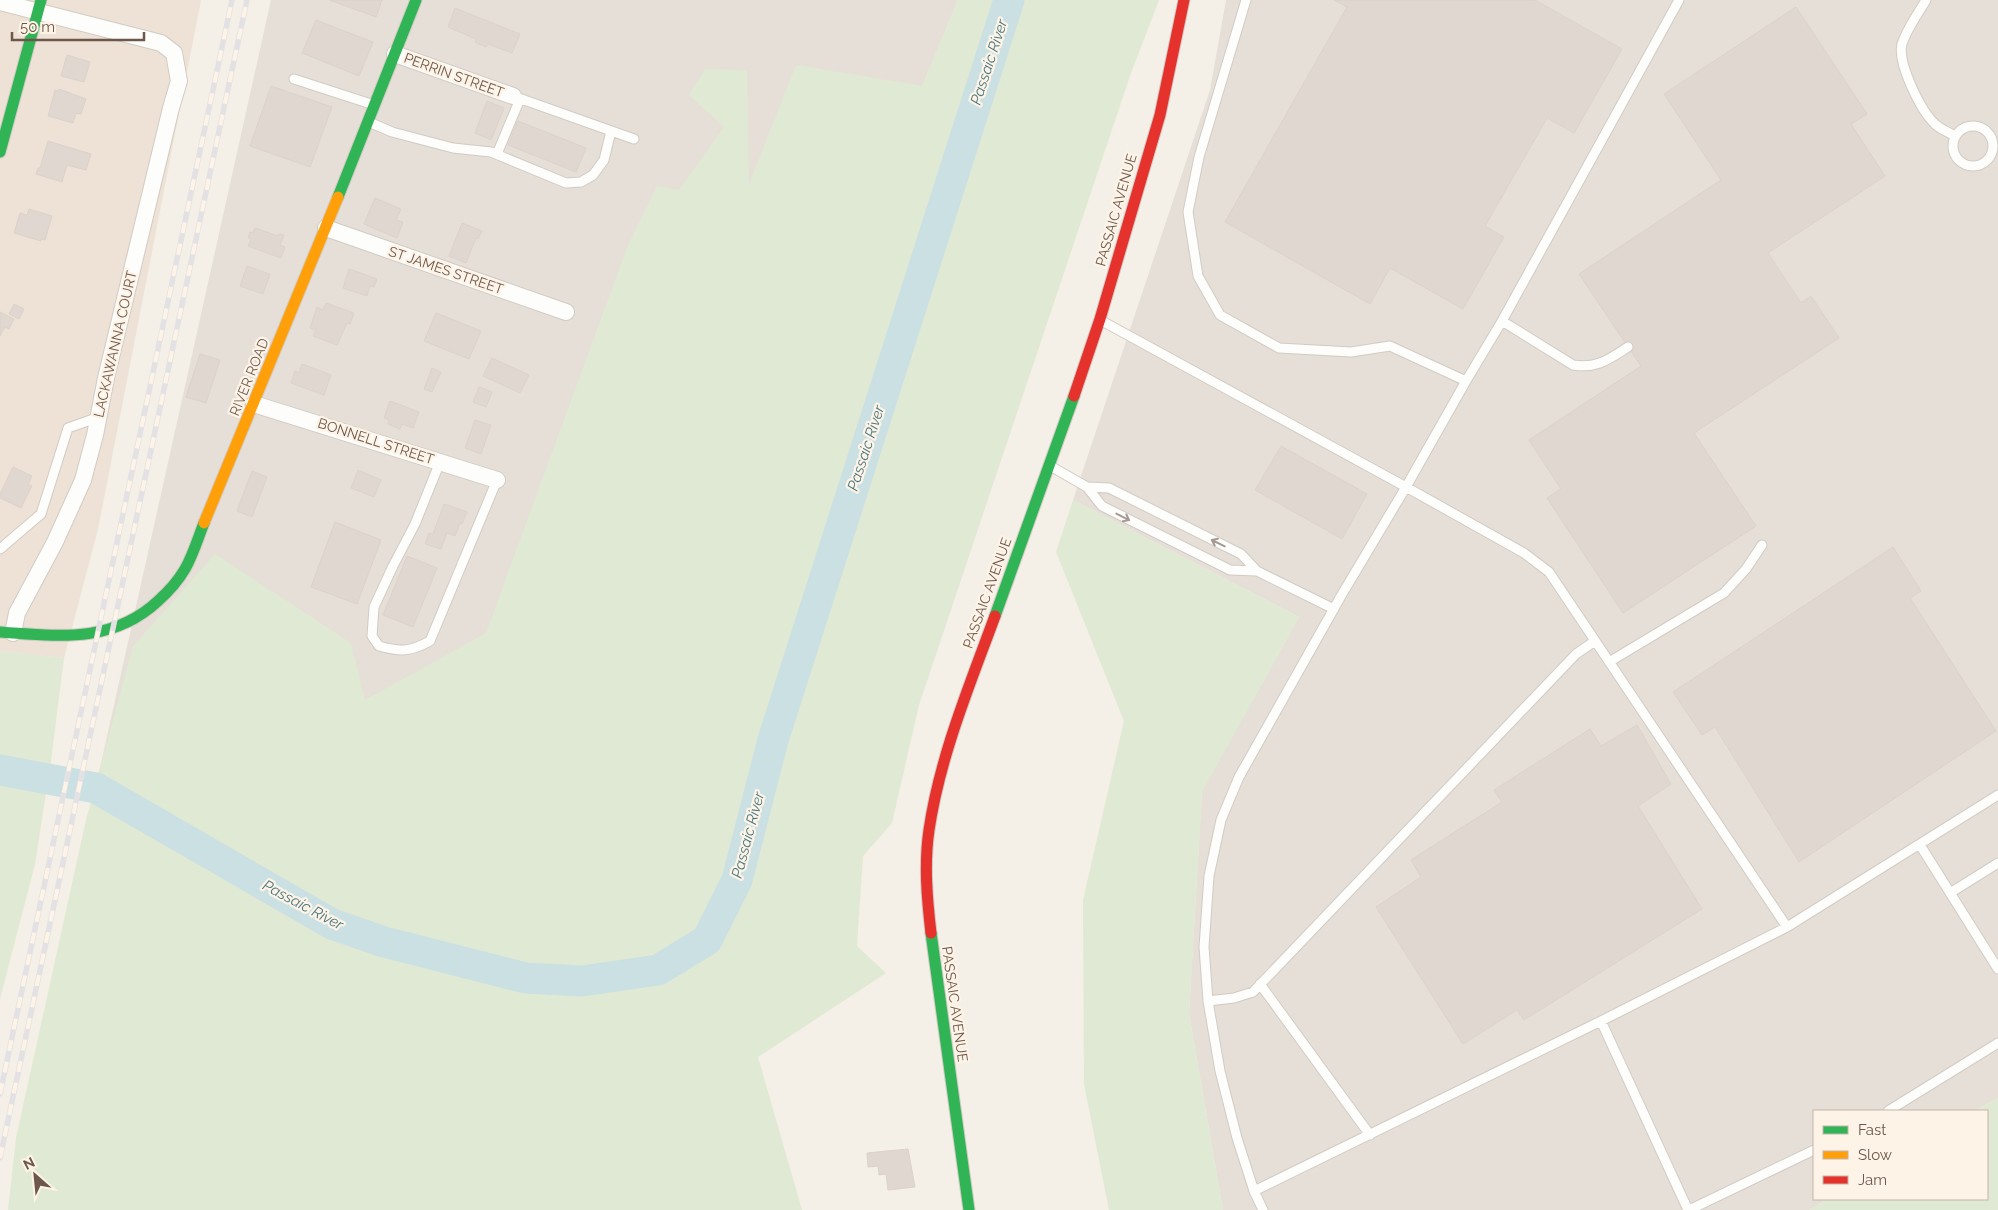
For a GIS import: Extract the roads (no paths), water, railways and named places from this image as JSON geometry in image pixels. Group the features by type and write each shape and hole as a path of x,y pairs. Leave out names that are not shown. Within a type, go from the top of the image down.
{"main road":[{"name":"RIVER ROAD","path":"7,633 65,637 121,628 155,606 172,589 185,568 254,404 416,0"},
{"name":"PASSAIC AVENUE","path":"969,1210 932,948 926,885 929,831 946,751 1050,465 1100,319 1160,115 1184,0"},
{"path":"0,152 40,6"}],"street":[{"path":"0,2 40,6"},
{"name":"LACKAWANNA COURT","path":"7,633 55,542 83,480 168,118 179,81 174,53 167,46 40,6"},
{"name":"PERRIN STREET","path":"395,54 517,97"},
{"name":"ST JAMES STREET","path":"326,228 566,312"},
{"name":"BONNELL STREET","path":"254,404 497,480"}],"lane":[{"path":"1246,0 1199,157 1188,212 1198,276 1220,315 1278,348 1351,352 1390,346 1466,381"},
{"path":"1263,1210 1254,1191 1237,1138 1220,1071 1208,1001 1204,947 1209,876 1221,820 1239,777 1334,609 1502,321 1679,0"},
{"path":"1926,0 1909,28 1902,45 1902,60 1908,80 1928,115 1936,125 1955,136"},
{"path":"294,79 375,105"},
{"path":"497,154 517,97 634,139"},
{"path":"368,122 392,132 453,148 491,152 566,183 581,182 593,176 604,160 612,131"},
{"path":"1971,126 1984,129 1992,139 1993,146 1989,158 1984,163 1971,166 1959,161 1952,149 1955,136 1964,127 1971,126"},
{"path":"1100,319 1406,487 1535,561 1549,572 1787,927"},
{"path":"1502,321 1573,364 1586,367 1599,364 1628,347"},
{"path":"0,549 41,514 68,428 99,417"},
{"path":"440,462 415,524 374,607 372,636 379,646 391,649 414,650 430,640 497,480"},
{"path":"1050,465 1087,487 1102,506 1164,538 1230,570 1257,571"},
{"path":"1087,487 1109,488 1240,554 1257,571 1334,609"},
{"path":"1609,662 1724,593 1746,569 1762,544"},
{"path":"1208,1001 1234,998 1253,992 1576,654 1595,641"},
{"path":"1254,1191 1601,1021 1787,927 1998,795"},
{"path":"1920,845 1998,969"},
{"path":"1950,893 1998,863"},
{"path":"1260,984 1370,1135"},
{"path":"1601,1021 1689,1210 1813,1150"},
{"path":"1890,1110 1998,1043"}],"waterway":[{"name":"Passaic River","path":"0,770 96,788 332,924 384,942 526,978 582,981 658,970 707,940 737,880 773,740 1009,0"}],"railway":[{"path":"0,1094 232,0"},
{"path":"0,1158 247,0"}]}
